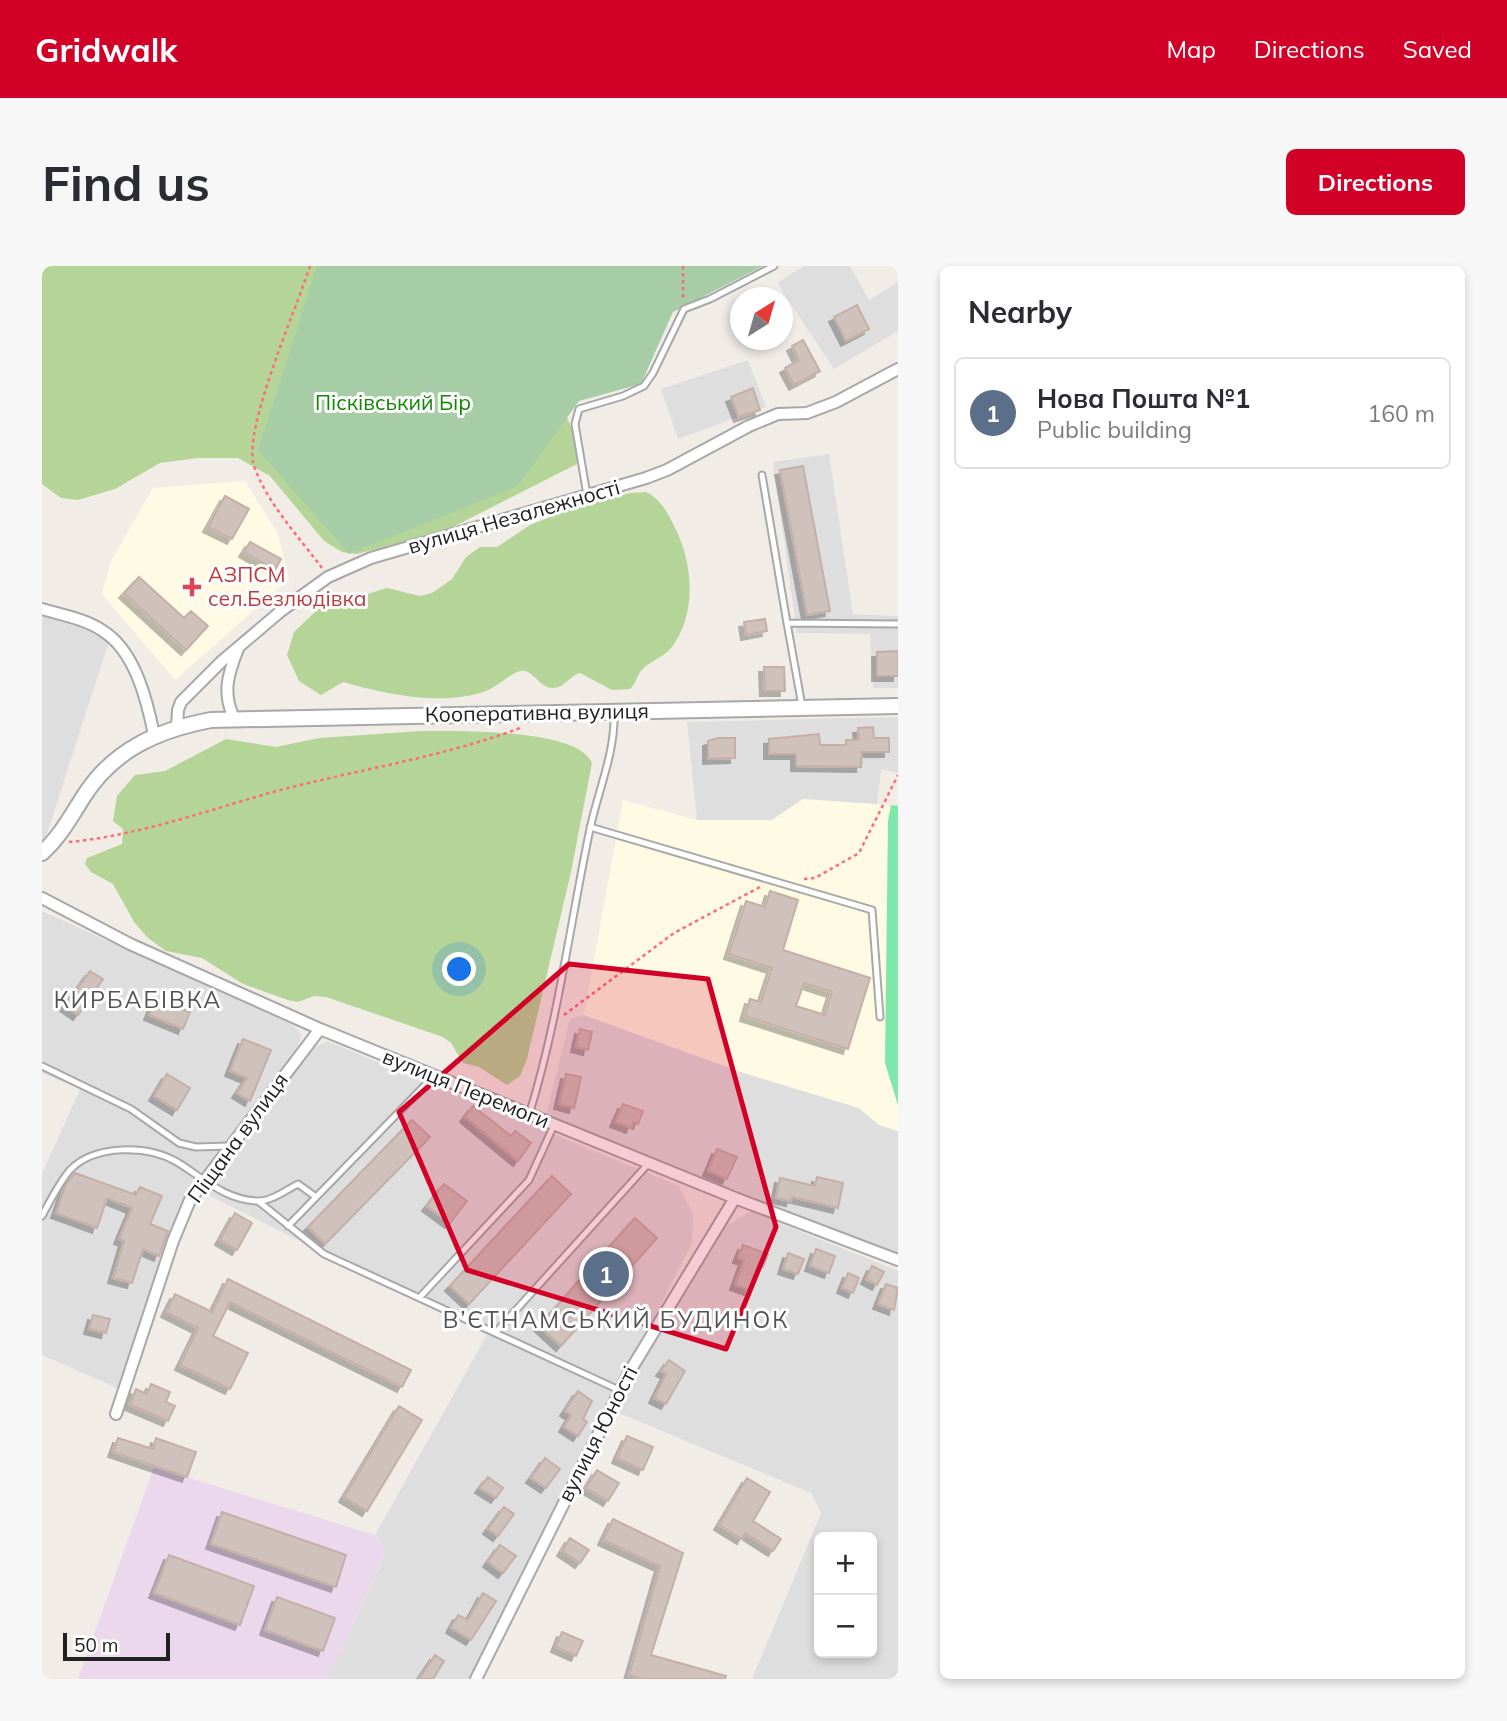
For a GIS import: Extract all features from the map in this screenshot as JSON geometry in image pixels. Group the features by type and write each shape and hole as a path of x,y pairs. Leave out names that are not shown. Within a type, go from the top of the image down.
{"street":[{"name":"вулиця Незалежності","path":"177,727 181,702 239,647 328,577 371,558 667,470 749,426 778,414 807,413 836,402 898,369"},
{"path":"42,609 92,625 114,639 134,673 154,735"},
{"path":"234,718 226,697 227,675 239,647"},
{"name":"Кооперативна вулиця","path":"47,849 102,773 125,751 154,735 177,727 234,718 898,706"},
{"name":"вулиця Перемоги","path":"42,898 130,944 320,1030 735,1198 898,1260"},
{"name":"Піщана вулиця","path":"116,1414 179,1225 203,1181 320,1030"},
{"name":"вулиця Юності","path":"476,1679 620,1390 735,1198"}],"lane":[{"path":"587,495 575,424 576,412 644,386 684,309 710,299 774,266"},
{"path":"762,475 802,709"},
{"path":"787,623 898,624"},
{"path":"529,1115 551,1026 590,827 614,733 614,711"},
{"path":"590,827 872,911 880,1017"},
{"path":"42,1066 131,1109 179,1143 196,1147 229,1146"},
{"path":"288,1226 433,1076"},
{"path":"419,1297 529,1180 554,1125"},
{"path":"42,1216 71,1170 89,1158 108,1153 148,1151 177,1162 203,1181 226,1193 258,1201 324,1254 497,1331 620,1390"},
{"path":"497,1331 649,1163"},
{"path":"258,1201 298,1184 316,1197"}],"path":[{"path":"310,266 258,415 251,447 254,465 261,479 282,514 328,577"},
{"path":"682,266 684,309"},
{"path":"47,849 116,836 291,787 467,748 530,725"},
{"path":"802,879 815,878 859,853 898,775"},
{"path":"551,1026 674,933 775,881"}],"highlighted area":[{"path":"569,964 708,979 776,1227 726,1349 467,1270 399,1112"}],"shaded area":[{"path":"804,266 850,266 869,300 898,282 898,331 834,369 793,307 793,287 780,287 777,283"},
{"path":"748,360 766,407 678,439 661,389"},
{"path":"829,454 853,614 898,616 898,688 873,688 870,634 797,633 773,462"},
{"name":"АЗПСМ сел.Безлюдівка","path":"245,481 278,534 289,579 175,680 102,594 111,561 153,488"},
{"path":"42,609 112,632 42,849"},
{"path":"898,717 898,773 881,769 877,804 803,799 772,820 697,820 687,722"},
{"path":"803,799 898,806 898,1131 879,1125 859,1108 744,1073 584,1015 623,800 697,820 772,820"},
{"path":"42,911 293,1025 302,1035 296,1050 206,1168 181,1208 117,1388 42,1355 42,1174 80,1089 42,1073"},
{"path":"584,1015 744,1073 859,1108 879,1125 898,1131 898,1256 546,1115 570,1019"},
{"path":"327,1041 679,1186 693,1214 692,1243 472,1679 328,1679 387,1551 375,1535 487,1335 206,1194 309,1050"},
{"path":"750,1211 898,1271 898,1679 752,1679 821,1513 811,1493 614,1411 718,1231"},
{"path":"154,1467 375,1535 387,1550 328,1679 78,1679"}],"green space":[{"name":"Пісківський Бір","path":"42,266 679,266 598,361 565,413 579,445 580,460 575,465 445,531 357,554 342,552 324,541 270,476 238,458 198,458 160,463 115,489 78,500 61,498 42,484"},
{"path":"317,266 763,266 673,312 641,384 579,401 518,486 349,554 258,450"},
{"path":"646,492 664,508 682,543 690,589 685,620 679,635 671,648 639,673 630,689 612,690 580,673 561,686 553,688 544,685 525,671 512,675 483,692 449,698 413,697 343,682 321,695 299,681 287,655 294,632 318,609 387,588 420,596 432,593 452,579 466,557 480,547 497,547 530,525 568,510 630,493"},
{"path":"421,731 487,732 541,737 564,743 582,752 592,763 571,872 527,1059 520,1076 507,1085 479,1067 463,1063 451,1043 443,1037 326,997 314,996 298,1002 288,1000 243,984 202,958 166,951 148,938 134,922 113,884 91,872 85,864 87,858 122,844 123,829 113,821 117,796 135,775 165,771 226,739 276,747 319,738"},
{"path":"891,805 898,806 898,1105 885,1063 888,821"}],"building":[{"path":"857,305 869,329 846,341 834,317"},
{"path":"803,340 820,371 794,385 785,368 799,360 793,345"},
{"path":"753,388 760,410 739,417 731,397"},
{"path":"803,466 830,611 807,615 780,470"},
{"path":"225,496 249,509 232,539 208,527"},
{"path":"250,542 281,559 275,570 244,552"},
{"path":"139,577 184,618 191,611 208,626 186,650 124,593"},
{"path":"765,619 767,631 746,635 744,622"},
{"path":"898,651 898,676 877,676 877,652"},
{"path":"764,667 784,667 785,691 765,691"},
{"path":"873,727 874,738 889,738 889,752 862,752 861,767 796,766 796,754 769,754 769,739 819,734 820,745 846,745 846,740 859,740 858,728"},
{"path":"735,738 735,758 708,759 708,741"},
{"path":"770,891 798,900 783,950 870,978 848,1049 745,1016 750,999 761,1002 772,968 729,954 746,901 765,907","holes":["804,983 832,992 825,1015 796,1006"]},
{"path":"90,971 103,979 78,1015 65,1006"},
{"path":"156,998 190,1012 183,1029 149,1015"},
{"path":"580,1029 592,1032 588,1050 576,1047"},
{"path":"243,1039 271,1050 250,1101 237,1093 247,1078 230,1071"},
{"path":"167,1074 190,1088 177,1110 154,1096"},
{"path":"566,1074 581,1077 574,1108 559,1104"},
{"path":"623,1104 643,1111 638,1124 633,1122 631,1128 615,1122"},
{"path":"473,1106 511,1136 515,1131 531,1143 518,1161 465,1117"},
{"path":"412,1120 430,1137 325,1244 308,1227"},
{"path":"717,1149 737,1157 727,1179 708,1171"},
{"path":"75,1173 136,1195 140,1187 162,1196 150,1224 168,1231 159,1256 143,1249 132,1283 113,1278 124,1241 119,1239 132,1208 107,1198 97,1228 56,1213 66,1184"},
{"path":"552,1176 571,1194 469,1304 450,1286"},
{"path":"817,1177 843,1183 838,1208 792,1197 791,1201 776,1198 780,1178 815,1186"},
{"path":"444,1184 467,1201 450,1223 427,1206"},
{"path":"235,1213 252,1223 237,1250 220,1240"},
{"path":"635,1218 657,1238 561,1346 539,1326"},
{"path":"743,1245 768,1254 763,1267 758,1265 749,1290 735,1285 744,1260 738,1258"},
{"path":"816,1249 835,1256 829,1273 810,1266"},
{"path":"788,1253 804,1259 798,1274 783,1269"},
{"path":"872,1266 884,1272 877,1285 866,1279"},
{"path":"848,1273 859,1278 853,1293 842,1288"},
{"path":"228,1279 411,1370 402,1387 230,1302 213,1336 248,1353 230,1389 180,1365 198,1328 166,1312 175,1294 212,1312"},
{"path":"886,1284 898,1288 894,1310 878,1304"},
{"path":"93,1315 110,1319 106,1333 89,1329"},
{"path":"669,1360 685,1371 666,1404 654,1398 666,1374 661,1371"},
{"path":"151,1384 170,1392 166,1402 175,1406 168,1421 130,1405 136,1389 147,1394"},
{"path":"578,1391 592,1401 583,1419 587,1422 578,1436 564,1427 571,1415 565,1411"},
{"path":"399,1406 422,1420 367,1511 344,1497"},
{"path":"627,1436 653,1447 643,1470 617,1458"},
{"path":"118,1438 153,1449 156,1438 196,1452 187,1477 113,1452"},
{"path":"545,1458 560,1469 546,1488 531,1478"},
{"path":"597,1470 619,1483 608,1501 586,1488"},
{"path":"488,1477 503,1488 496,1498 480,1488"},
{"path":"747,1478 770,1492 753,1521 781,1539 773,1551 745,1533 742,1539 719,1525"},
{"path":"504,1507 514,1514 498,1536 488,1529"},
{"path":"222,1512 346,1555 336,1587 211,1544"},
{"path":"613,1519 683,1553 651,1655 726,1676 725,1679 642,1679 629,1675 660,1566 603,1540"},
{"path":"570,1538 589,1550 580,1563 562,1551"},
{"path":"500,1545 516,1556 503,1573 488,1562"},
{"path":"169,1555 254,1586 240,1625 154,1593"},
{"path":"483,1593 496,1601 471,1640 451,1628 458,1615 468,1620"},
{"path":"277,1597 335,1618 323,1651 265,1630"},
{"path":"562,1632 583,1641 576,1656 556,1647"},
{"path":"435,1655 444,1661 433,1679 419,1679"}],"place":[{"name":"АЗПСМ сел.Безлюдівка","path":"192,587"},
{"name":"Нова Пошта №1","path":"606,1274"}],"district":[{"name":"КИРБАБІВКА","path":"138,1000"},
{"name":"В’ЄТНАМСЬКИЙ БУДИНОК","path":"616,1320"}]}
